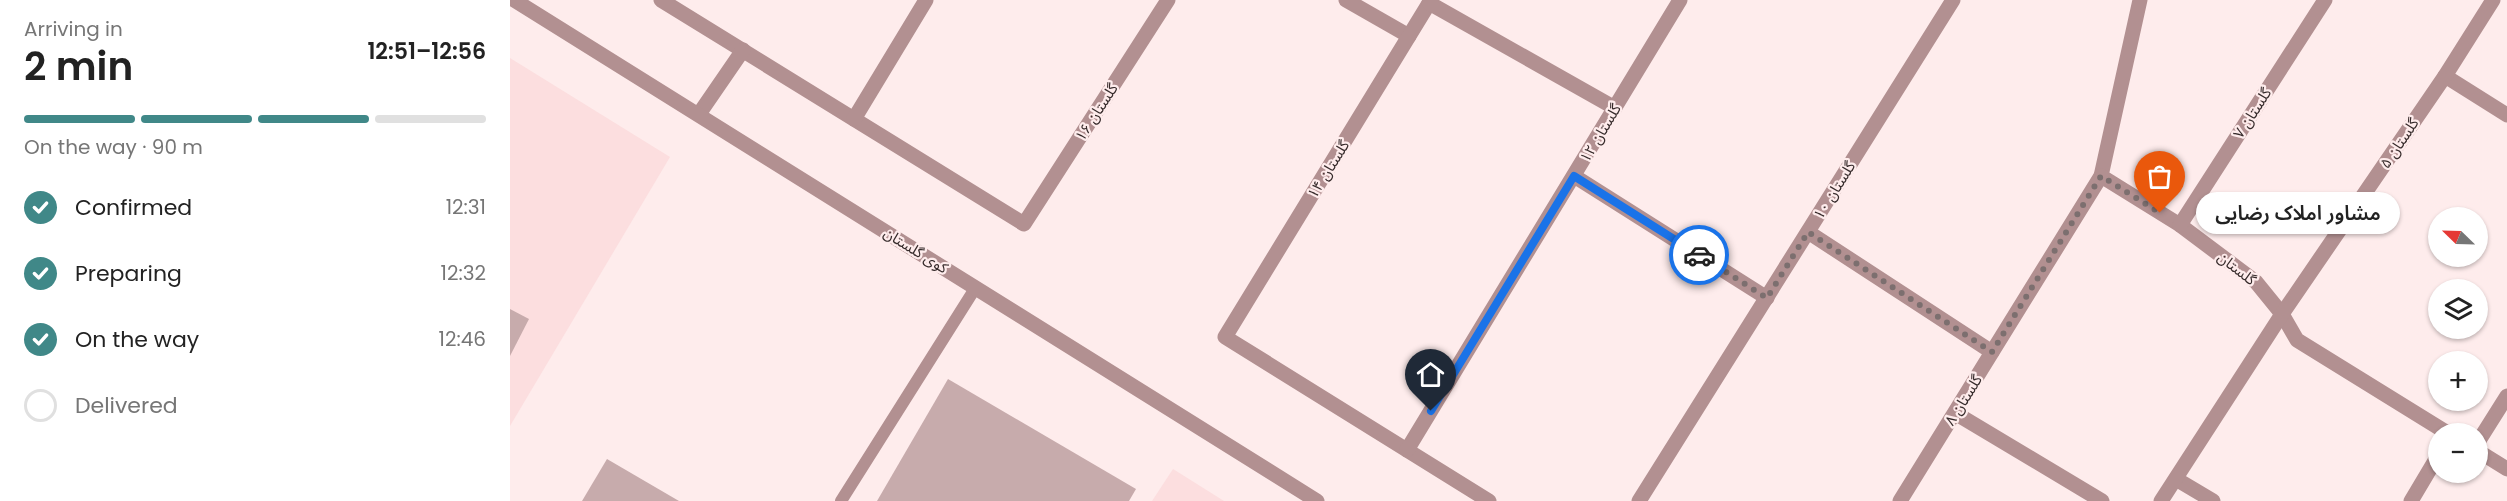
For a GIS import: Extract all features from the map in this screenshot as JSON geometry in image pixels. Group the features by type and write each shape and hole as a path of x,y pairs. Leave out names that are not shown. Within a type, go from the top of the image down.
{"street":[{"name":"کوی گلستان","path":"514,0 1317,501"},
{"path":"660,0 854,119 926,0"},
{"name":"گلستان ۱۶","path":"854,119 1024,224 1168,0"},
{"path":"1346,0 1409,36"},
{"name":"گلستان ۱۲","path":"1407,450 1680,0"},
{"name":"گلستان ۱۰","path":"1640,501 1953,0"},
{"path":"2101,176 2140,0"},
{"name":"گلستان ۷","path":"2180,225 2325,0"},
{"name":"گلستان ۵","path":"2161,501 2282,314 2445,76 2493,0"},
{"path":"1430,2 1615,108"},
{"name":"گلستان ۱۴","path":"1407,450 1225,337 1430,2"},
{"path":"699,114 743,50"},
{"path":"2445,76 2507,115"},
{"path":"1574,176 1767,298"},
{"name":"گلستان","path":"2101,176 2180,225 2256,282 2282,314 2297,340 2431,423"},
{"name":"گلستان ۸","path":"1900,501 2101,176"},
{"path":"1808,232 1992,352"},
{"path":"2488,426 2507,396"},
{"path":"1955,413 2102,501"},
{"path":"1407,450 1489,501"},
{"path":"2488,458 2507,469"},
{"path":"2411,501 2428,472"},
{"path":"2176,479 2213,501"}],"lane":[{"path":"841,501 976,287"}],"shaded area":[{"path":"510,58 670,157 510,426"},
{"path":"1173,469 1224,501 1152,501"}],"building":[{"path":"510,309 529,319 510,356"},
{"path":"948,379 1136,489 1129,501 877,501"},
{"path":"607,459 679,501 582,501"}],"way so far":[{"path":"1699,255 1767,298 1808,232 1992,352 2101,176 2160,213"}],"place":[{"name":"مشاور املاک رضایی","path":"2160,213"}],"route":[{"path":"1431,411 1574,176 1699,255"}]}
